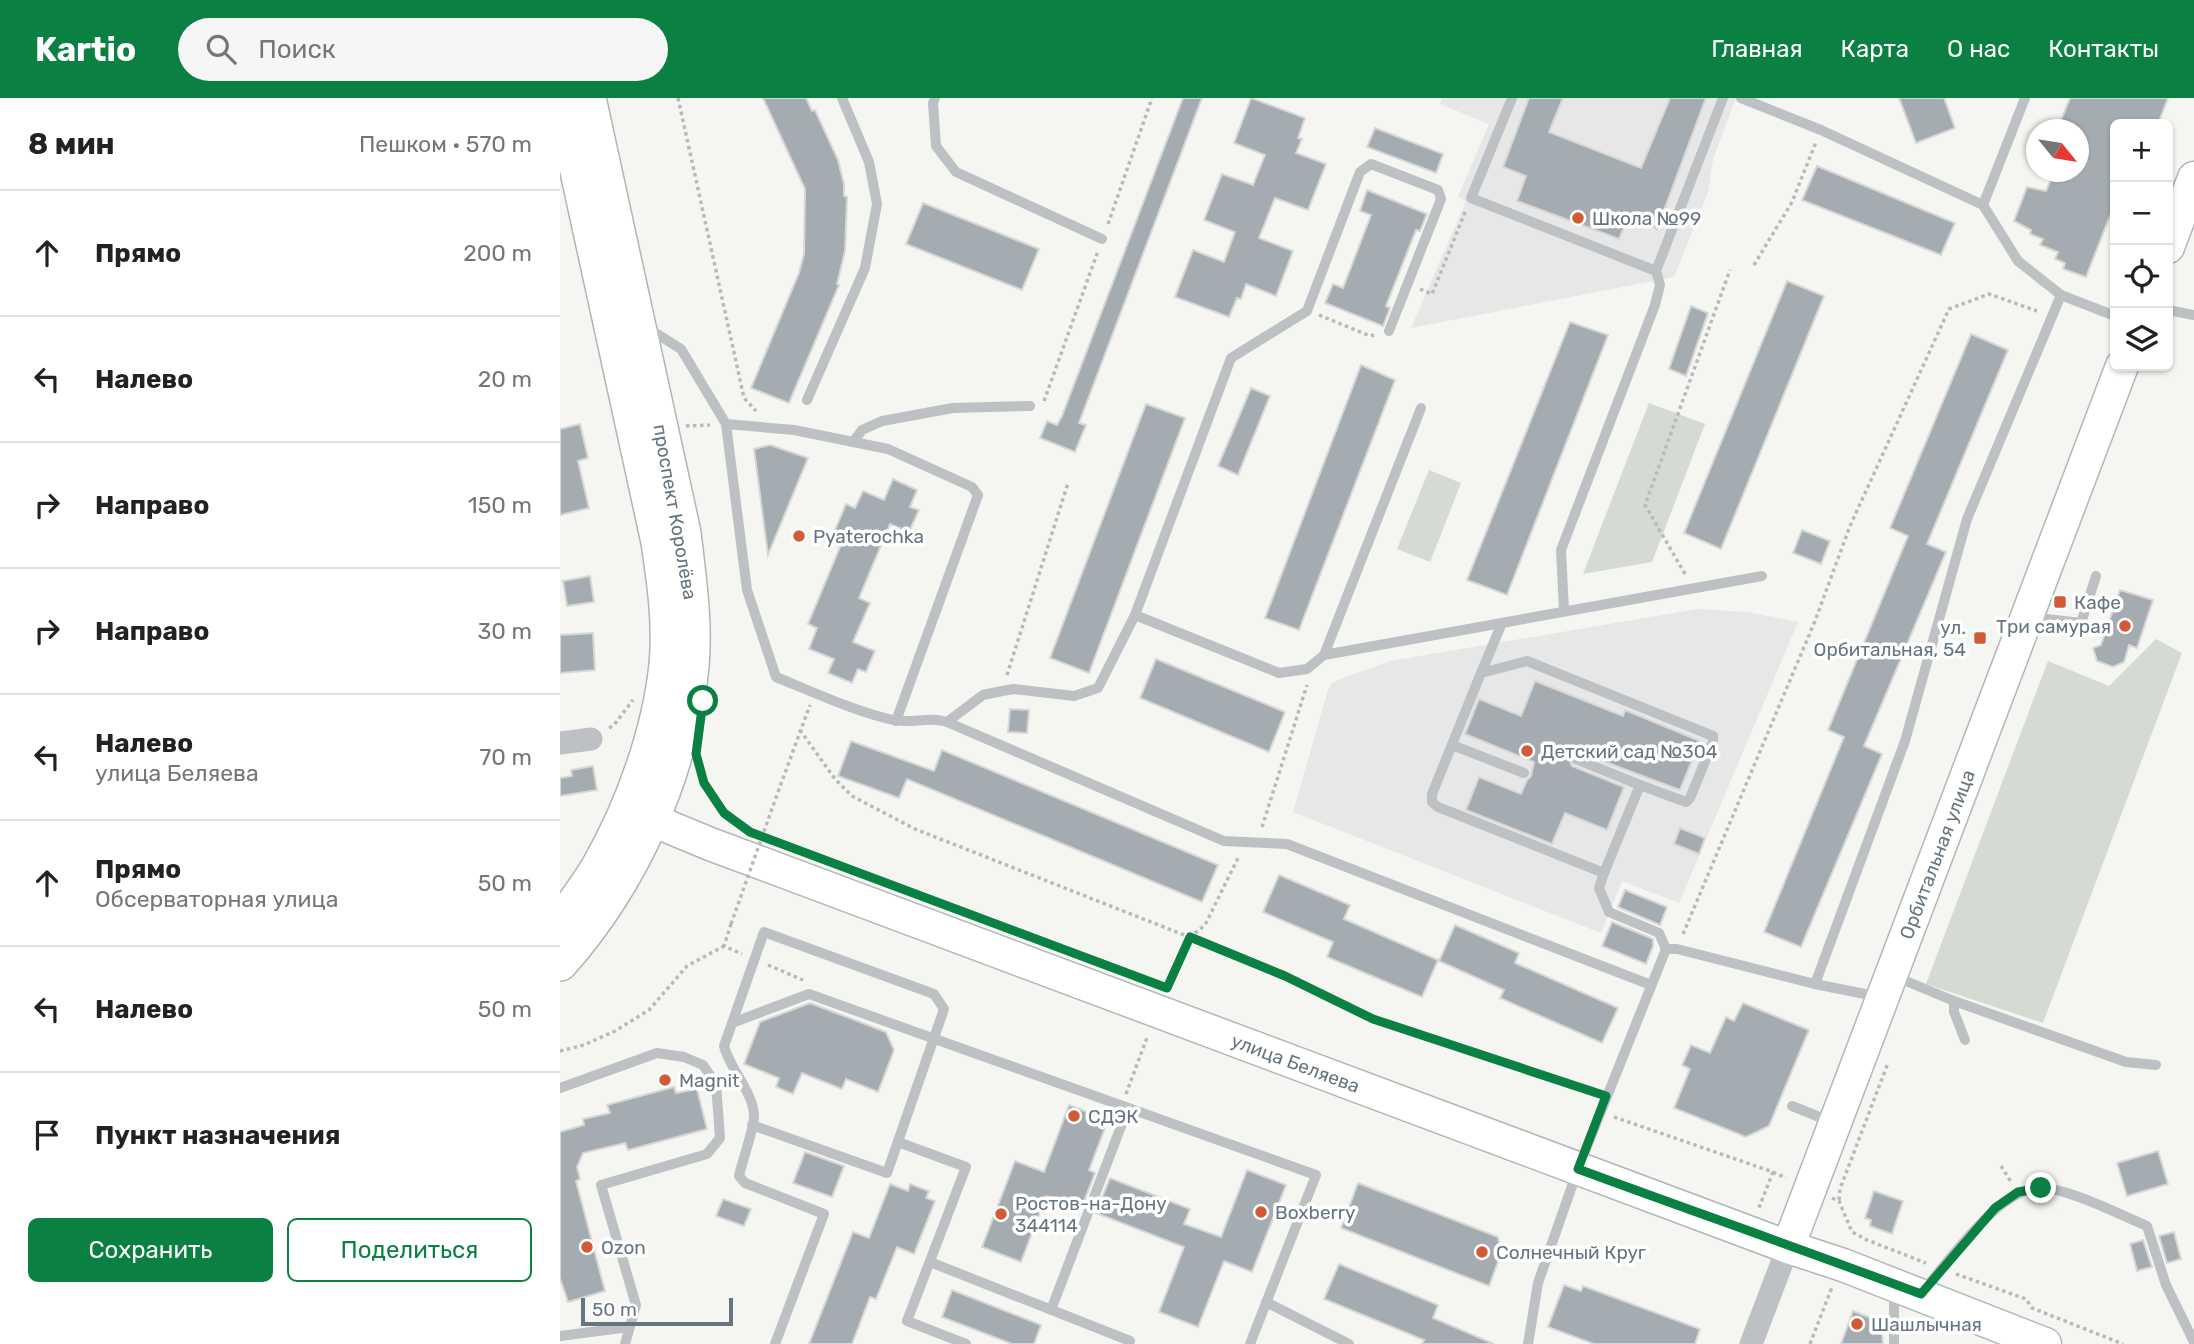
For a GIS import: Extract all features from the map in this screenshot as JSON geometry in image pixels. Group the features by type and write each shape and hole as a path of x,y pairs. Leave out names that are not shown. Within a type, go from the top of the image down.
{"main road":[{"name":"проспект Королёва","path":"562,98 654,515 667,604 667,663 663,689 644,764 639,814 622,878 564,945"},
{"name":"проспект Королёва","path":"587,98 683,533 692,601 692,664 684,719 669,772 639,814"},
{"path":"2169,245 2194,178"},
{"name":"Орбитальная улица","path":"1788,1247 2120,371"},
{"name":"улица Беляева","path":"639,814 710,844 1578,1169 1907,1289 2033,1341"}],"street":[{"path":"560,743 590,739"},
{"name":"Орбитальная улица","path":"1751,1344 1788,1247"}],"lane":[{"path":"807,400 865,268 877,204 869,162 842,98"},
{"path":"935,98 933,103 936,146 956,172 1102,239"},
{"path":"1511,98 1471,198 1656,271"},
{"path":"1564,611 1561,550 1655,305 1660,285 1656,271 1723,98"},
{"path":"1741,98 1821,130 1983,205 2018,261 2061,295 2110,314"},
{"path":"1983,205 2025,98"},
{"path":"947,722 983,695 1013,689 1074,696 1098,688 1135,615 1231,358 1307,311 1360,173 1371,164 1438,190 1441,200 1389,331"},
{"path":"1815,984 1905,741 1967,519 2061,295"},
{"path":"2173,311 2194,315"},
{"path":"640,338 657,334 681,349 726,424 747,590 776,677 896,721 934,718 947,722 1224,841 1287,844 1651,985"},
{"path":"853,442 862,430 882,421 953,408 1030,406"},
{"path":"1135,615 1279,673 1307,669 1324,655 1421,408"},
{"path":"726,424 794,430 888,449 972,487 978,495 896,721"},
{"path":"1324,655 1762,576"},
{"path":"2027,617 2081,623 2096,576"},
{"path":"1502,623 1432,794 1432,802 1438,807 1604,873"},
{"path":"1481,673 1527,661 1713,736 1713,742 1686,802 1577,760"},
{"path":"1452,744 1524,773"},
{"path":"1640,785 1600,888 1609,912 1659,933 1671,949 1815,984 1887,986 1954,1001 2126,1062 2156,1065"},
{"path":"752,1125 887,1173 944,1009 934,994 765,932 724,1046 727,1059 749,1096 754,1117 739,1176 745,1183 824,1214 775,1344"},
{"path":"1528,1344 1538,1283 1578,1169 1651,985 1671,949"},
{"path":"732,1023 809,994 1316,1175 1250,1344"},
{"path":"1954,1001 1954,1012 1965,1041"},
{"path":"560,1088 657,1054 684,1057 703,1065 716,1084 720,1138 707,1154 601,1185 636,1305 625,1344"},
{"path":"1792,1106 1835,1123"},
{"path":"1051,1310 1125,1107"},
{"path":"898,1142 965,1167 907,1321 965,1344"},
{"path":"1894,1344 1907,1289 1995,1208 2018,1192 2041,1188 2071,1195 2147,1226 2165,1285 2194,1342"},
{"path":"930,1262 1130,1341 1129,1344"},
{"path":"1266,1302 1349,1344"},
{"path":"560,1336 629,1327"}],"path":[{"path":"678,98 744,398 772,428"},
{"path":"1754,265 1792,202 1821,130"},
{"path":"1427,292 1432,294 1453,236 1471,198"},
{"path":"1693,588 1645,505 1730,270"},
{"path":"1671,949 1815,621 1850,526 1949,309 1989,295 2052,317"},
{"path":"1307,311 1370,336 1389,331"},
{"path":"661,430 674,426 726,424"},
{"path":"1002,691 1068,483"},
{"path":"1167,988 1190,937 1205,925 1251,842 1308,687 1307,669"},
{"path":"560,1051 584,1045 615,1031 649,1010 687,966 724,946 814,693"},
{"path":"590,739 614,725 635,696"},
{"path":"800,730 835,779 852,796 915,829 1285,976 1373,1019 1606,1096"},
{"path":"698,764 704,783 724,813 750,832 763,837"},
{"path":"724,946 814,984 809,994"},
{"path":"1125,1107 1148,1036"},
{"path":"1839,1201 1840,1189 1888,1062"},
{"path":"2001,1166 2018,1192"}],"shaded area":[{"name":"Школа №99","path":"1442,98 1736,98 1713,159 1708,192 1674,277 1411,328 1466,201 1458,197 1489,124 1440,104"},
{"path":"1649,403 1705,424 1652,562 1583,574"},
{"path":"1429,470 1461,483 1430,562 1397,549"},
{"name":"Детский сад №304","path":"1698,609 1747,612 1798,622 1679,903 1622,881 1601,933 1293,812 1328,690 1331,684 1338,680 1390,661"},
{"path":"2156,639 2182,653 2043,1023 1926,984 2048,661 2109,686"}],"building":[{"path":"763,98 806,98 812,111 815,110 838,160 844,196 847,197 845,251 837,284 839,285 789,403 751,388 799,273 804,254 805,189"},
{"path":"1183,98 1202,98 1079,423 1086,425 1075,452 1040,438 1047,421 1057,425 1062,416"},
{"path":"1251,98 1305,118 1298,138 1302,139 1296,153 1326,164 1308,210 1275,198 1259,238 1293,251 1276,296 1246,284 1241,299 1237,298 1229,317 1175,297 1193,250 1224,262 1235,232 1204,220 1222,174 1253,185 1265,155 1234,143"},
{"path":"1529,98 1563,98 1549,132 1641,168 1670,98 1706,98 1657,229 1628,218 1619,239 1517,201 1526,176 1503,167"},
{"path":"1899,98 1944,98 1955,128 1916,143"},
{"path":"2070,98 2168,98 2160,119 2110,119 2110,216 2086,277 2063,269 2065,263 2055,259 2058,252 2040,245 2043,239 2030,234 2031,230 2014,221 2027,187 2046,191 2050,182 2089,182 2089,119 2061,119"},
{"path":"1375,128 1443,154 1436,173 1367,147"},
{"path":"1817,166 1955,223 1941,255 1802,200"},
{"path":"1367,190 1427,214 1420,231 1416,230 1386,306 1390,308 1383,326 1325,303 1333,284 1343,288 1371,215 1360,211"},
{"path":"923,203 1039,249 1022,290 906,244"},
{"path":"1787,281 1824,296 1721,549 1684,533"},
{"path":"1691,306 1708,313 1686,376 1669,369"},
{"path":"1570,322 1608,335 1507,595 1467,580"},
{"path":"1971,334 2008,350 1927,544 1946,552 1864,746 1882,754 1801,947 1764,932 1844,737 1828,730 1908,536 1890,528"},
{"path":"1361,365 1395,380 1299,630 1265,618"},
{"path":"1251,388 1270,396 1238,475 1218,466"},
{"path":"1146,404 1185,418 1089,673 1050,658"},
{"path":"580,424 588,458 578,461 589,508 560,515 560,429"},
{"path":"770,445 808,458 768,555 754,449"},
{"path":"893,479 917,490 910,507 919,510 909,532 890,524 859,598 870,603 853,642 875,651 866,672 858,669 852,683 828,673 834,659 809,649 817,628 808,624 840,547 830,542 846,504 855,508 863,491 884,500"},
{"path":"1802,530 1830,541 1821,564 1793,553"},
{"path":"590,576 594,602 567,606 563,581"},
{"path":"2120,590 2153,600 2137,648 2129,645 2124,662 2113,667 2097,661 2093,648 2101,645"},
{"path":"593,633 595,670 560,673 560,635"},
{"path":"1156,659 1285,712 1269,752 1140,698"},
{"path":"1535,681 1623,716 1625,710 1700,741 1680,790 1576,751 1569,757 1572,766 1624,787 1607,830 1565,813 1552,844 1466,810 1479,777 1521,794 1531,776 1534,762 1465,734 1479,699 1521,716"},
{"path":"1010,709 1029,710 1027,733 1008,732"},
{"path":"851,741 934,771 942,750 1218,865 1202,902 907,779 899,798 838,776"},
{"path":"593,766 597,790 560,796 560,778 572,776 571,770"},
{"path":"1680,828 1705,838 1699,854 1674,844"},
{"path":"1279,875 1350,905 1344,919 1438,960 1422,997 1327,957 1333,942 1263,912"},
{"path":"1625,890 1667,907 1660,925 1618,907"},
{"path":"1612,922 1653,939 1646,964 1602,946"},
{"path":"1455,925 1519,953 1515,963 1618,1008 1602,1043 1500,998 1504,990 1439,961"},
{"path":"810,1003 886,1032 894,1050 878,1092 846,1079 842,1089 802,1073 793,1094 776,1087 779,1078 744,1064 760,1022"},
{"path":"1743,1003 1809,1030 1769,1126 1746,1137 1674,1108 1690,1069 1682,1065 1691,1045 1710,1053 1726,1017 1734,1021"},
{"path":"674,1087 676,1093 697,1089 707,1129 628,1150 625,1143 583,1153 577,1167 580,1179 576,1181 605,1291 568,1302 560,1278 560,1132 584,1125 583,1119 610,1113 607,1105"},
{"path":"1069,1105 1108,1120 1089,1170 1095,1173 1081,1209 1046,1196 1021,1262 982,1247 1015,1161 1044,1172"},
{"path":"2158,1151 2168,1184 2127,1196 2117,1163"},
{"path":"805,1152 844,1166 832,1197 793,1183"},
{"path":"1247,1170 1286,1185 1252,1272 1224,1261 1198,1327 1159,1312 1184,1247 1096,1213 1110,1178 1190,1209 1184,1224 1221,1237"},
{"path":"1358,1183 1498,1237 1501,1254 1489,1286 1341,1228"},
{"path":"890,1184 908,1191 910,1184 929,1191 926,1198 935,1201 914,1254 897,1247 876,1299 870,1297 852,1344 809,1344 853,1232 869,1238"},
{"path":"1874,1191 1903,1201 1892,1234 1870,1226 1871,1220 1865,1218"},
{"path":"723,1199 751,1209 744,1226 716,1216"},
{"path":"2174,1232 2181,1259 2167,1263 2159,1236"},
{"path":"2143,1240 2152,1267 2137,1271 2130,1244"},
{"path":"1339,1264 1438,1305 1433,1318 1494,1344 1422,1344 1424,1340 1324,1299"},
{"path":"1564,1285 1581,1291 1583,1286 1700,1329 1695,1344 1594,1344 1548,1327"},
{"path":"952,1290 1041,1325 1034,1344 1012,1344 942,1317"},
{"path":"1853,1311 1881,1322 1883,1344 1841,1344"}],"place":[{"name":"Школа №99","path":"1578,218"},
{"name":"Pyaterochka","path":"799,536"},
{"name":"Кафе","path":"2060,602"},
{"name":"Три самурая","path":"2125,626"},
{"name":"ул. Орбитальная, 54","path":"1980,638"},
{"name":"Детский сад №304","path":"1527,751"},
{"name":"Magnit","path":"665,1080"},
{"name":"СДЭК","path":"1074,1116"},
{"name":"Boxberry","path":"1261,1212"},
{"name":"Ростов-на-Дону 344114","path":"1001,1214"},
{"name":"Ozon","path":"587,1247"},
{"name":"Солнечный Круг","path":"1482,1252"},
{"name":"Шашлычная","path":"1857,1324"}],"route":[{"path":"703,701 696,754 704,783 724,813 750,832 1167,988 1190,937 1285,976 1373,1019 1606,1096 1578,1169 1788,1247 1921,1294 1995,1208 2018,1192 2041,1188"}]}
